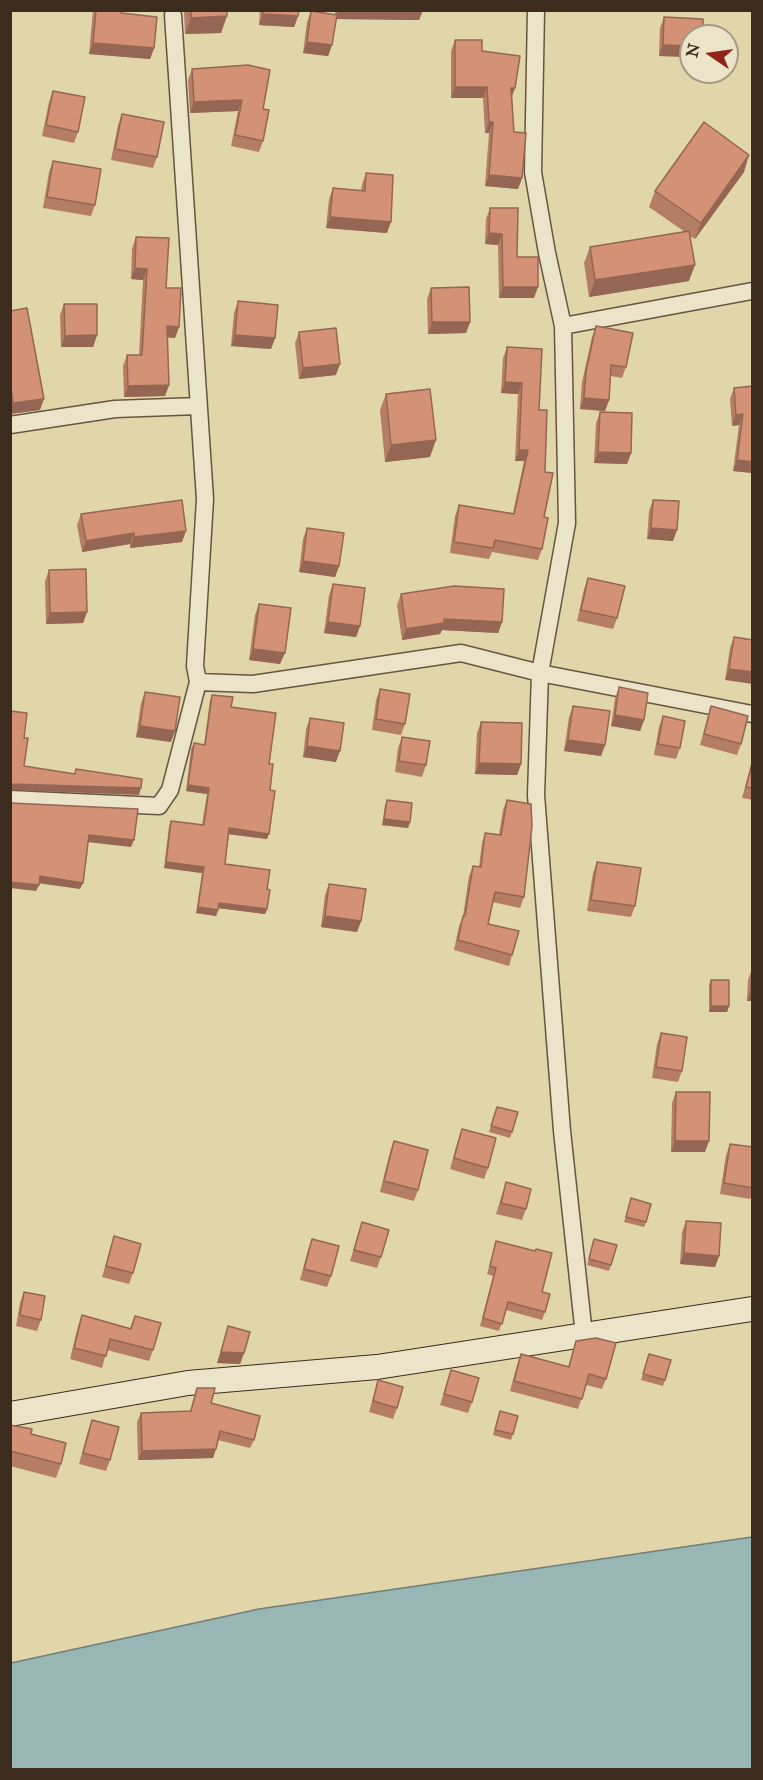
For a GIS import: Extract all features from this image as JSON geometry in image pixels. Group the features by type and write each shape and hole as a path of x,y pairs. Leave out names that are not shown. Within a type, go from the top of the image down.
{"main road":[{"path":"10,1414 188,1383 377,1367 753,1309"}],"street":[{"path":"536,10 533,172 563,326 567,523 540,673 536,795 562,1131 584,1335"},
{"path":"10,799 159,806 170,790 198,682 195,666 205,499 173,15"},
{"path":"563,326 753,291"},
{"path":"10,425 115,409 198,406"},
{"path":"198,682 253,684 461,653 540,673 753,714"}],"water":[{"path":"752,1537 752,1769 11,1769 11,1663 259,1609"}],"building":[{"path":"96,10 121,10 121,13 157,17 154,48 93,43"},
{"path":"191,10 227,10 227,16 191,18"},
{"path":"263,10 299,10 298,16 263,14"},
{"path":"311,11 337,15 332,45 307,42"},
{"path":"664,17 703,19 703,24 679,24 679,46 663,45"},
{"path":"455,40 482,40 482,51 520,56 515,88 511,88 514,132 526,133 522,178 489,175 493,122 489,122 487,87 455,87"},
{"path":"248,65 270,70 263,109 269,110 263,141 235,135 242,100 194,102 192,69"},
{"path":"53,91 85,97 78,132 46,125"},
{"path":"122,114 164,122 157,157 115,149"},
{"path":"704,122 749,155 701,223 655,191"},
{"path":"53,161 101,169 95,205 47,197"},
{"path":"366,173 393,175 391,222 330,217 333,188 365,191"},
{"path":"490,208 518,208 517,257 538,257 538,287 503,287 502,234 489,233"},
{"path":"689,231 695,265 595,280 590,247"},
{"path":"136,237 169,238 166,288 181,288 179,327 167,326 169,385 128,386 127,355 142,355 147,269 135,268"},
{"path":"469,287 470,322 432,322 431,288"},
{"path":"238,301 278,305 275,338 235,335"},
{"path":"64,304 97,304 97,335 65,336"},
{"path":"27,308 44,399 13,403 10,382 10,311"},
{"path":"596,326 633,333 626,367 611,365 609,400 584,398 586,371"},
{"path":"336,328 340,364 303,368 299,332"},
{"path":"507,347 542,349 539,410 547,410 545,472 553,473 544,517 548,518 542,549 495,540 493,548 454,542 459,505 514,514 528,450 519,450 522,383 505,382"},
{"path":"753,386 753,462 737,460 743,414 736,415 734,388"},
{"path":"430,389 436,440 391,445 386,394"},
{"path":"600,412 632,413 631,453 598,452"},
{"path":"182,500 186,531 134,537 134,533 86,541 81,514"},
{"path":"653,500 679,501 677,530 651,528"},
{"path":"307,528 344,533 339,566 303,561"},
{"path":"86,569 87,612 50,613 49,570"},
{"path":"588,578 625,586 617,618 581,610"},
{"path":"333,584 365,588 360,626 328,622"},
{"path":"454,586 504,589 502,622 444,619 444,623 406,629 401,594"},
{"path":"259,604 291,608 285,653 253,649"},
{"path":"734,637 753,640 753,672 729,669"},
{"path":"619,687 648,693 644,720 615,715"},
{"path":"380,689 410,694 405,724 376,719"},
{"path":"145,692 180,697 175,731 140,726"},
{"path":"212,695 233,697 231,707 276,713 269,764 273,764 270,790 275,791 269,834 229,828 225,864 270,870 267,909 219,903 218,910 198,907 204,867 166,862 171,821 204,825 209,788 188,785 194,743 205,745"},
{"path":"573,706 610,711 605,745 568,740"},
{"path":"711,706 748,716 741,744 704,734"},
{"path":"10,711 27,713 24,738 28,738 24,766 75,774 76,769 142,779 141,788 10,784"},
{"path":"663,716 685,721 680,748 658,744"},
{"path":"310,718 344,723 340,751 307,746"},
{"path":"481,722 522,723 521,764 479,763"},
{"path":"402,737 430,741 426,765 399,761"},
{"path":"753,760 753,788 746,787"},
{"path":"387,800 412,803 410,822 384,819"},
{"path":"507,800 531,804 532,826 524,897 495,892 488,924 519,931 512,955 458,940 463,916 465,916 473,866 481,867 485,833 501,835"},
{"path":"10,803 138,809 134,840 89,835 83,883 40,876 39,885 10,882"},
{"path":"597,862 641,868 635,906 591,900"},
{"path":"329,884 366,889 361,921 325,916"},
{"path":"752,969 753,990 751,990"},
{"path":"711,980 729,980 729,1006 711,1006"},
{"path":"661,1033 687,1037 682,1071 656,1067"},
{"path":"676,1092 710,1092 709,1141 675,1141"},
{"path":"497,1107 518,1112 512,1132 491,1126"},
{"path":"462,1129 496,1138 488,1168 454,1158"},
{"path":"394,1141 428,1150 418,1190 384,1181"},
{"path":"730,1144 753,1147 753,1188 724,1183"},
{"path":"506,1182 531,1189 526,1209 501,1203"},
{"path":"631,1198 651,1204 646,1222 626,1217"},
{"path":"686,1221 721,1223 719,1256 684,1253"},
{"path":"362,1222 389,1230 381,1257 354,1250"},
{"path":"114,1236 141,1244 133,1273 106,1266"},
{"path":"312,1239 339,1246 331,1276 304,1269"},
{"path":"594,1239 617,1245 611,1265 589,1259"},
{"path":"496,1241 552,1253 542,1292 550,1294 545,1312 508,1302 502,1324 483,1318 496,1268 490,1266"},
{"path":"24,1292 45,1296 41,1320 20,1315"},
{"path":"82,1315 131,1329 135,1316 161,1323 153,1350 110,1339 106,1356 74,1348"},
{"path":"228,1326 250,1332 244,1353 221,1352"},
{"path":"596,1338 616,1343 606,1379 589,1374 582,1399 514,1381 521,1354 569,1367 576,1341"},
{"path":"649,1354 671,1360 665,1380 643,1374"},
{"path":"451,1370 479,1378 472,1402 444,1394"},
{"path":"378,1380 403,1387 397,1408 373,1401"},
{"path":"197,1388 215,1388 211,1403 260,1416 254,1440 220,1431 216,1449 142,1451 141,1413 191,1411"},
{"path":"500,1411 518,1416 513,1434 495,1430"},
{"path":"92,1420 119,1427 110,1460 83,1453"},
{"path":"10,1425 32,1429 31,1434 66,1443 61,1464 10,1451"}]}
